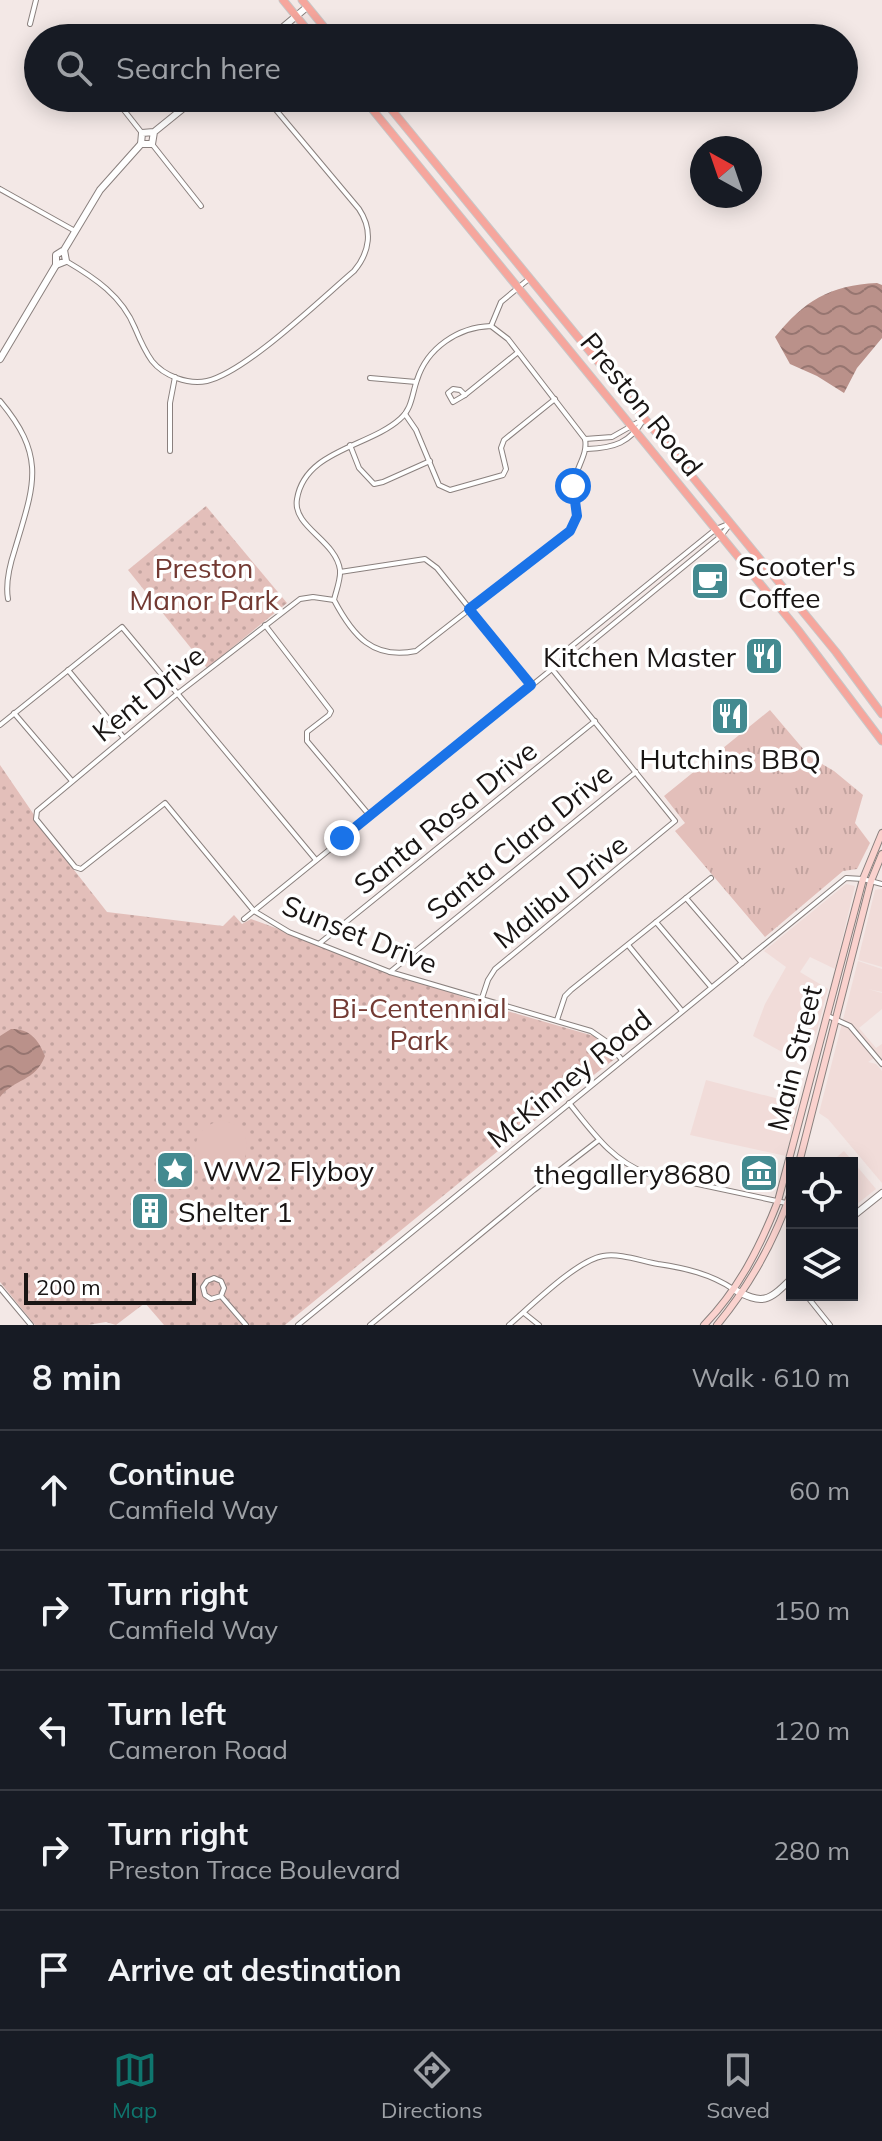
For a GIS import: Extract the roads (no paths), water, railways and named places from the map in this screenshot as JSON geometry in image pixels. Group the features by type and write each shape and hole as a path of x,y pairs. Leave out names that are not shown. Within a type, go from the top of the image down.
{"main road":[{"path":"283,0 303,24"},
{"path":"305,3 322,24"},
{"name":"Preston Road","path":"374,112 798,630 882,741"},
{"name":"Preston Road","path":"394,112 810,621 882,714"},
{"path":"798,630 810,621"},
{"name":"Main Street","path":"704,1325 733,1289 763,1239 778,1201 882,833"},
{"name":"Main Street","path":"801,1157 837,1019 867,880 882,854"},
{"path":"717,1325 741,1294 770,1246 786,1206"}],"street":[{"path":"30,24 36,0"},
{"path":"287,24 305,3"},
{"path":"0,359 56,265 56,255 64,250 100,190 141,144 142,133 125,112"},
{"path":"142,133 154,132 179,112"},
{"path":"64,250 66,261 93,277 119,300 155,365 189,382 205,382 244,363 354,271 369,241 367,221 277,112"},
{"path":"154,132 152,144 201,206"},
{"path":"141,144 152,144"},
{"path":"0,189 75,231"},
{"path":"56,265 66,261"},
{"path":"491,326 501,302 530,278"},
{"path":"491,326 508,339 585,439 587,449 573,486 577,516 570,531 416,651 391,654 378,651 348,624 334,600 340,572 331,547 301,518 297,499 301,484 310,472 350,445 393,424 405,414 428,357 448,339 471,328 491,326"},
{"path":"465,395 517,353"},
{"path":"170,451 170,403 175,377"},
{"path":"370,378 416,382"},
{"path":"405,414 416,430 439,485 447,490 503,475 506,469 501,448 504,440 555,399"},
{"path":"0,401 23,432 32,470 31,498 11,562 8,599"},
{"path":"585,439 612,437 630,424 644,419"},
{"path":"587,449 613,447 636,432 644,419"},
{"path":"350,445 359,468 374,484 430,461"},
{"path":"244,919 531,685 552,669 562,666 730,524"},
{"path":"552,669 558,657 719,533"},
{"path":"340,572 425,559 437,568 531,685"},
{"path":"646,587 651,593"},
{"name":"Kent Drive","path":"165,803 85,868 75,867 36,819 37,811 72,781 177,694 300,599 334,600"},
{"path":"265,625 331,711 307,732 307,741 370,816"},
{"path":"0,725 122,627 316,860"},
{"path":"552,669 636,772"},
{"path":"68,670 124,738"},
{"path":"14,713 72,781"},
{"name":"Santa Rosa Drive","path":"320,944 595,721"},
{"name":"Malibu Drive","path":"481,999 495,969 675,821 636,772"},
{"name":"Santa Clara Drive","path":"390,972 636,772"},
{"name":"Sunset Drive","path":"165,803 254,911 289,932 390,972 596,1033 622,1060"},
{"path":"557,1020 565,996 571,990 711,878"},
{"name":"McKinney Road","path":"298,1325 846,878 867,880"},
{"path":"867,880 882,884"},
{"path":"686,898 742,963"},
{"path":"656,922 711,987"},
{"path":"628,945 682,1011"},
{"path":"828,1016 850,1026 882,1064"},
{"path":"569,1103 620,1161 646,1173 786,1204"},
{"path":"370,1325 599,1140"},
{"path":"858,1212 882,1193"},
{"path":"509,1325 565,1278 602,1256 666,1265 705,1275 756,1301 766,1300 786,1284"},
{"path":"211,1278 221,1281 224,1288 221,1296 214,1299 207,1297 203,1290 205,1282 211,1278"},
{"path":"0,1288 31,1325"},
{"path":"221,1296 246,1325"},
{"path":"811,1301 830,1325"},
{"path":"524,1313 539,1325"}],"water":[{"path":"877,283 882,285 882,338 857,368 844,393 790,364 775,337 786,324 819,297 832,291"},
{"path":"11,1029 32,1036 45,1056 36,1071 0,1097 0,1036"}],"place":[{"name":"Scooter's Coffee","path":"710,581"},
{"name":"Kitchen Master","path":"764,656"},
{"name":"Hutchins BBQ","path":"730,716"},
{"name":"WW2 Flyboy","path":"175,1170"},
{"name":"thegallery8680","path":"759,1173"},
{"name":"Shelter 1","path":"150,1211"}],"park label":[{"name":"Preston Manor Park","path":"204,583"},
{"name":"Bi-Centennial Park","path":"419,1023"}]}
